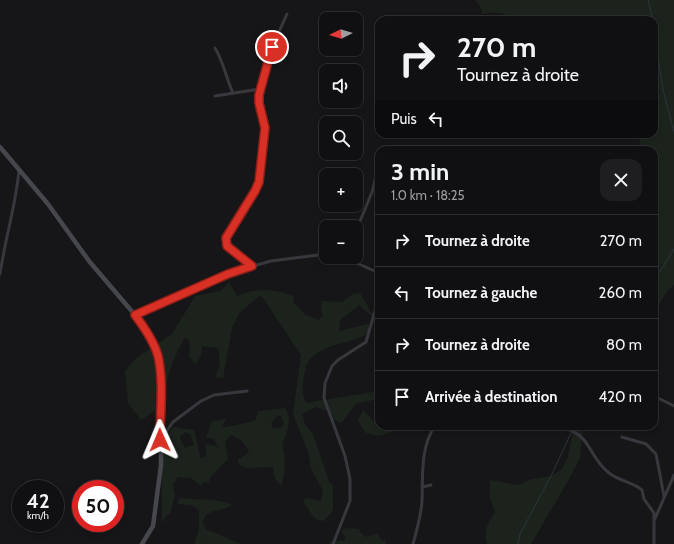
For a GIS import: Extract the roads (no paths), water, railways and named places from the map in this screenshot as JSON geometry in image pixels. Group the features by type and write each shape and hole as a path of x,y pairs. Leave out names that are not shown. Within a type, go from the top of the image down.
{"main road":[{"path":"0,147 48,204 89,261 135,315 143,326 158,354 160,376 161,464 155,515 150,534 142,544"}],"street":[{"path":"252,266 227,246 226,238 259,182 265,128 259,103 260,89 268,61 287,14"},
{"path":"215,48 224,63 228,82 233,93"},
{"path":"268,61 273,62"},
{"path":"215,96 260,89"},
{"path":"0,274 12,211 17,196 20,170"},
{"path":"360,220 375,181"},
{"path":"135,315 228,274 252,266 319,255"},
{"path":"359,264 375,271"},
{"path":"333,544 350,500 350,479 345,456 324,398 325,383 332,366 338,360 366,342 375,311"},
{"path":"160,440 173,422 201,401 214,395 247,391"},
{"path":"658,398 674,406"},
{"path":"413,544 421,512 425,455 432,430"},
{"path":"573,430 579,434 609,473 642,490 644,499 654,513 654,544"},
{"path":"622,437 646,444 656,454 664,496"},
{"path":"654,523 674,475"},
{"path":"422,487 431,484"}],"waterway":[{"path":"648,0 652,16"},
{"path":"658,56 663,90 674,132"},
{"path":"658,275 674,249"},
{"path":"518,544 520,534 551,476 571,433"}]}
